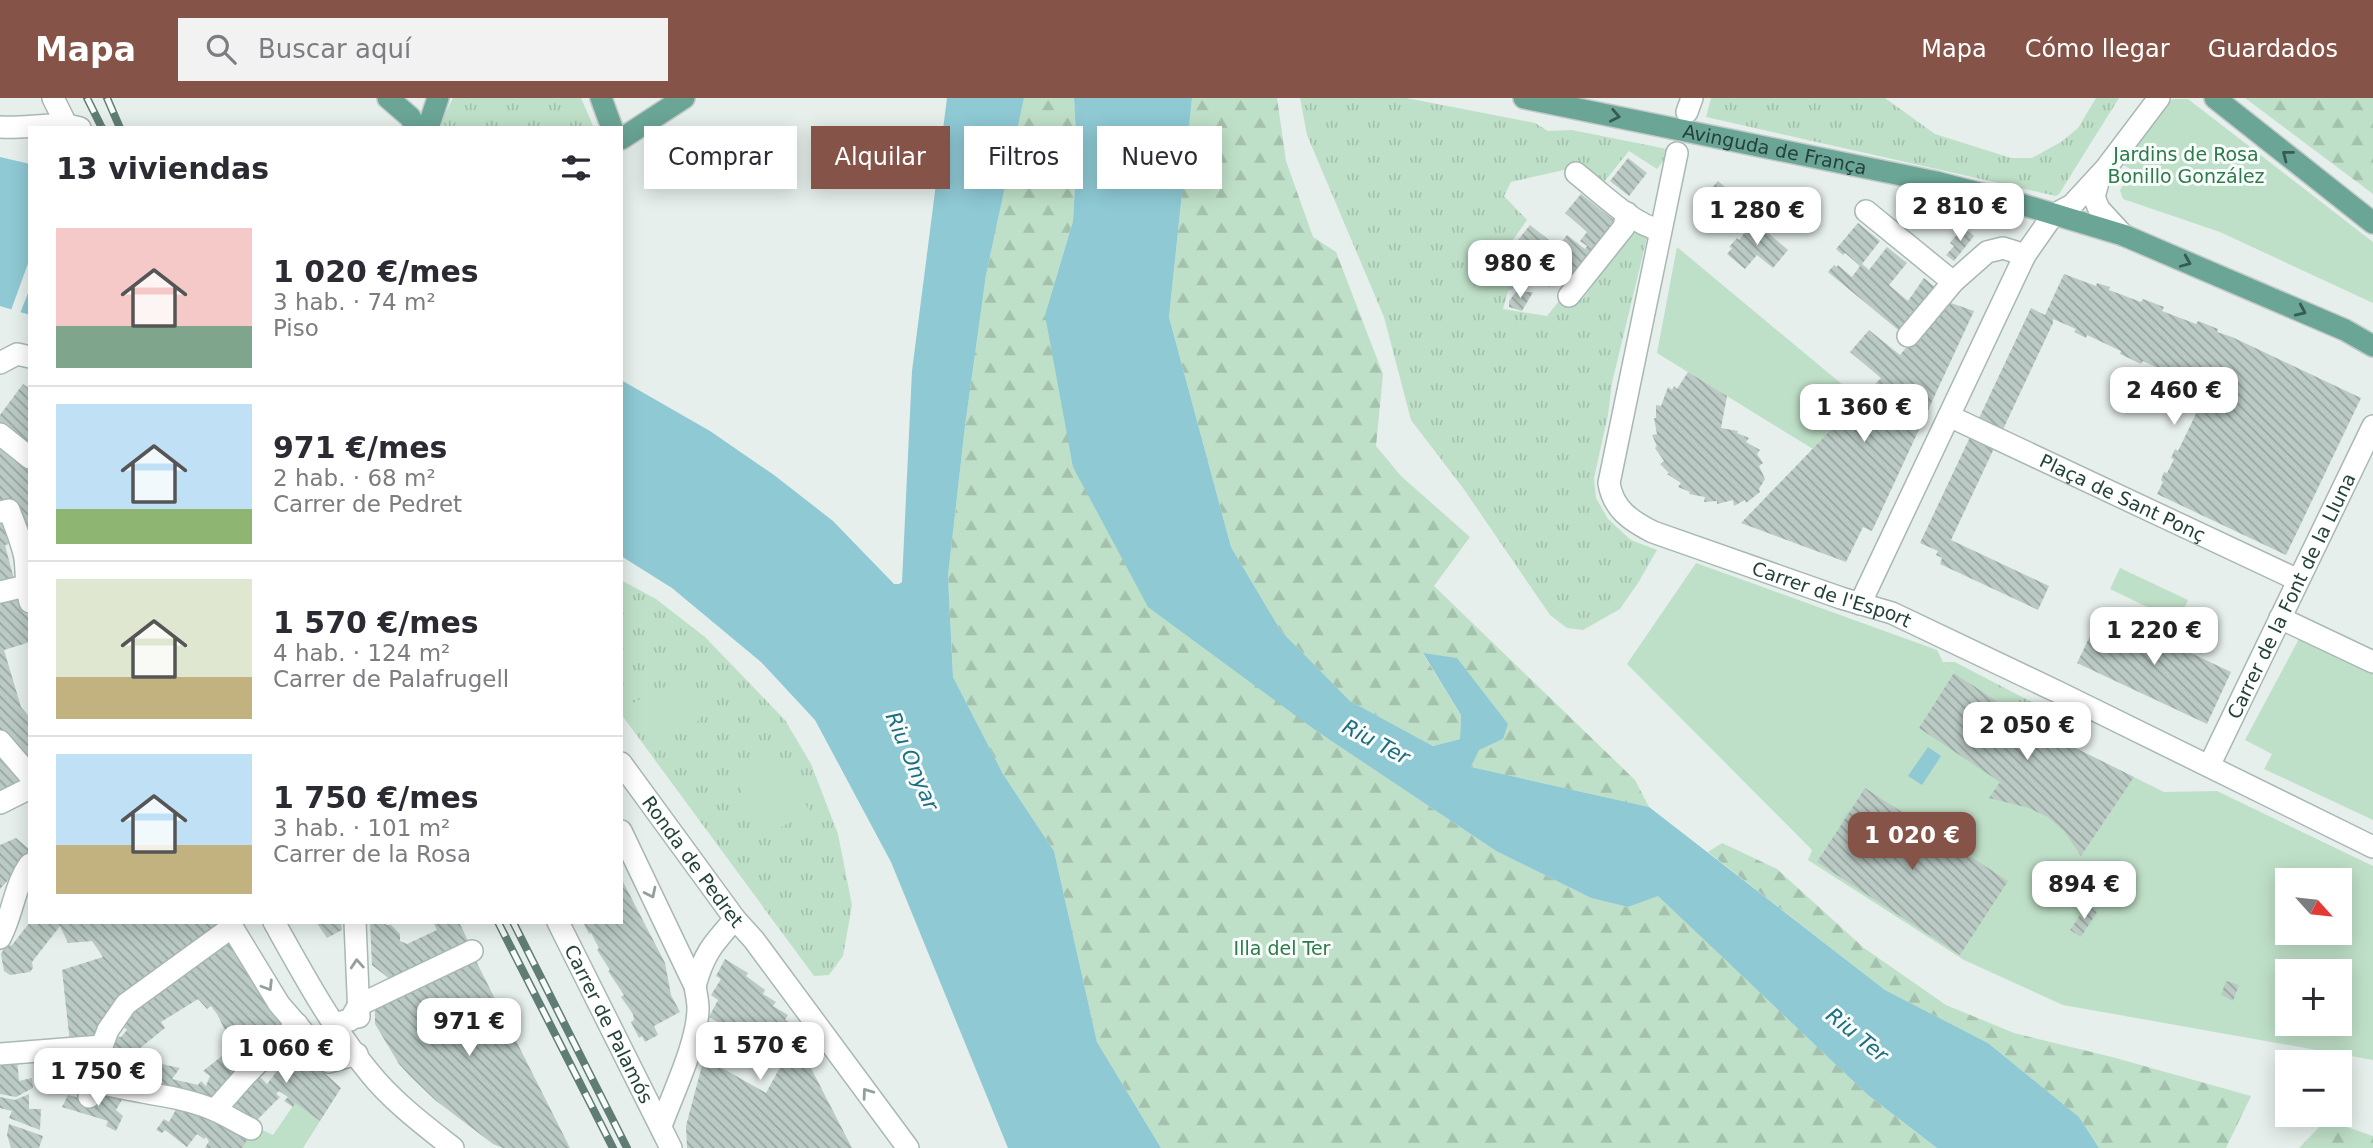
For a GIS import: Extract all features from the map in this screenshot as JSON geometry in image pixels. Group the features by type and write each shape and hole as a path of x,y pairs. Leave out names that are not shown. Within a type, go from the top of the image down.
{"main road":[{"path":"388,98 410,117 415,126"},
{"path":"429,126 438,98"},
{"path":"601,98 611,126"},
{"path":"623,138 684,98"},
{"name":"Avinguda de França","path":"1524,98 1936,182 2123,235 2345,330 2373,346"},
{"path":"2215,100 2373,223"},
{"path":"2345,330 2373,335"},
{"path":"2345,330 2373,355"}],"street":[{"path":"53,98 73,126"},
{"path":"1860,604 2025,255 2053,215 2072,205 2100,175 2159,98"},
{"path":"2,127 28,127"},
{"name":"Carrer de l'Esport","path":"1677,152 1609,483 1616,504 1631,520 1653,532 1892,613 2373,847"},
{"path":"1576,173 1627,213 1660,230"},
{"path":"2100,175 2094,197 2099,209 2123,235"},
{"path":"1866,211 1953,282"},
{"path":"1569,296 1624,227 1627,213"},
{"path":"1908,336 1953,282 1993,249 2003,248 2025,255"},
{"path":"0,363 17,354 28,357"},
{"name":"Plaça de Sant Ponç","path":"1949,416 2298,580"},
{"name":"Carrer de la Font de la Lluna","path":"2209,765 2373,426"},
{"path":"0,434 28,456"},
{"path":"0,512 9,510 25,547 28,591 0,592"},
{"path":"2280,618 2373,662"},
{"path":"0,741 28,773"},
{"name":"Ronda de Pedret","path":"624,773 735,919 709,948 702,960 695,986"},
{"path":"0,803 28,789"},
{"path":"623,835 695,986 698,1007 695,1030 661,1126"},
{"path":"0,938 10,916 22,874 28,866"},
{"path":"735,919 754,940 908,1148"},
{"path":"275,924 333,1024 369,1073 453,1148"},
{"path":"355,924 359,1004 357,1054"},
{"name":"Carrer de Palamós","path":"559,924 671,1148"},
{"path":"251,1129 215,1110 92,1090 108,1030 126,1004 230,925 279,1004 329,1062 357,1054"},
{"name":"Ronda de Pedret","path":"676,946 709,948"},
{"path":"333,1024 350,1020 359,1004 472,951"},
{"path":"215,1110 297,1024"},
{"path":"0,1054 102,1046"}],"green space":[{"path":"453,98 581,98 593,126 441,126"},
{"name":"Illa del Ter","path":"1024,98 1074,98 1076,126 1018,126"},
{"path":"1192,98 1277,98 1286,161 1313,237 1336,252 1383,374 1376,446 1401,476 1470,537 1434,586 1635,780 1649,807 1471,767 1478,750 1503,739 1457,658 1423,654 1461,715 1460,739 1433,746 1350,701 1281,631 1231,547 1169,317 1182,189 1222,189 1222,126 1189,126"},
{"path":"1300,98 1406,98 1535,123 1548,131 1572,130 1672,150 1657,169 1629,151 1604,182 1584,168 1568,169 1511,182 1504,196 1527,220 1500,258 1528,281 1508,291 1503,309 1547,316 1559,301 1583,299 1632,230 1647,238 1612,383 1594,478 1596,498 1608,519 1631,540 1657,550 1620,609 1583,630 1567,628 1550,615 1463,488 1411,420 1384,317 1307,135"},
{"path":"1711,98 1885,98 1935,134 2011,158 2032,158 2061,142 2078,128 2096,98 2119,98 2056,196 1706,117"},
{"path":"2245,98 2373,98 2373,194"},
{"name":"Jardins de Rosa Bonillo González","path":"2173,99 2188,99 2373,242 2373,303 2220,232 2123,199 2120,190 2133,170 2121,164 2159,110"},
{"name":"Illa del Ter","path":"1004,189 1075,189 1073,221 1045,315 1318,732 1496,851 1591,898 1628,907 1658,895 1868,1095 1937,1148 1161,1148 1097,1042 1054,851 1003,774 953,677 948,576 986,275"},
{"path":"1677,247 1861,400 1813,449 1657,353"},
{"path":"1696,563 1937,650 1943,662 1954,673 2045,733 2164,792 2217,791 2373,866 2373,1060 2352,1056 2352,1050 2317,1050 2063,1005 1964,960 1808,860 1812,850 1627,664"},
{"path":"2120,568 2188,600 2178,622 2110,589"},
{"path":"623,581 656,599 705,637 785,720 811,764 838,834 852,905 843,956 829,975 814,976 623,717"},
{"path":"2301,635 2373,670 2373,820 2264,769 2272,754 2245,740"},
{"path":"1943,662 1955,662 2049,711 2045,733 1954,673"},
{"path":"676,687 694,694 704,714 688,733 663,735 632,704 659,688"},
{"path":"775,753 809,810 769,835 734,779"},
{"path":"1722,843 1777,869 1864,948 1946,1005 2014,1033 2251,1096 2226,1148 2099,1148 2079,1117 1988,1043 1885,990 1708,852"},
{"path":"295,1103 320,1121 303,1148 243,1148 249,1135 248,1123 273,1135"},
{"path":"2319,1127 2347,1127 2373,1136 2373,1148 2299,1148"}],"water":[{"name":"Riu Onyar","path":"947,98 1024,98 1018,126 964,126 964,189 1004,189 986,275 948,576 953,677 1003,774 1054,851 1097,1042 1161,1148 1008,1148 891,862 815,720 761,662 672,588 623,557 623,381 710,431 774,475 833,521 894,584 902,582 912,371 935,189 950,189 950,126 943,126"},
{"name":"Riu Ter","path":"1074,98 1192,98 1189,126 1097,126 1097,189 1182,189 1169,317 1231,547 1281,631 1350,701 1433,746 1460,739 1461,715 1423,653 1457,658 1508,724 1503,739 1479,750 1471,767 1649,807 1885,990 1988,1043 2079,1117 2099,1148 1937,1148 1868,1095 1658,896 1628,907 1591,898 1496,851 1318,732 1148,607 1073,467 1045,315 1073,221 1075,189 1083,189 1083,126 1076,126"},
{"path":"0,157 28,164 28,314 0,306"},
{"path":"1928,747 1941,756 1922,785 1908,776"}],"pier":[{"path":"28,264 28,293 19,316 10,313"}],"building":[{"path":"1628,158 1647,173 1629,196 1610,181"},
{"path":"1718,181 1744,203 1736,213 1709,191"},
{"path":"1581,194 1620,225 1565,289 1567,281 1561,276 1566,270 1549,257 1567,235 1585,249 1587,246 1580,241 1587,232 1565,213"},
{"path":"1754,221 1788,250 1773,268 1757,255 1745,269 1727,254 1732,248 1729,247 1737,238 1739,240"},
{"path":"1858,223 1880,241 1862,264 1869,270 1887,247 1907,263 1889,285 1908,301 1924,278 1935,287 1902,333 1828,272 1834,265 1838,265 1852,277 1860,266 1836,249"},
{"path":"1530,225 1554,244 1544,256 1550,261 1545,268 1546,274 1555,281 1549,287 1515,261 1526,246 1518,240"},
{"path":"1963,227 1974,236 1954,261 1946,255 1954,246 1950,243"},
{"path":"2064,274 2096,286 2097,283 2110,287 2109,290 2141,302 2143,299 2164,307 2162,311 2218,329 2217,332 2361,398 2286,555 2157,494 2164,472 2167,473 2174,459 2171,458 2175,449 2178,451 2207,391 2171,378 2173,375 2143,361 2141,364 2120,354 2121,351 2087,335 2086,338 2074,332 2076,329 2053,319 1951,540 2049,586 2038,610 1940,564 1942,558 1936,555 1938,551 1920,543 2031,308 2045,315"},
{"path":"1516,292 1533,292 1522,311 1509,307 1509,301"},
{"path":"1945,301 1974,311 1872,531 1863,527 1846,562 1741,523 1881,378 1850,352 1869,330 1900,355"},
{"path":"1688,372 1727,396 1721,428 1738,431 1737,433 1749,438 1746,442 1760,450 1757,454 1763,463 1759,466 1765,479 1760,492 1746,503 1745,500 1734,506 1733,500 1717,504 1717,501 1704,502 1705,497 1689,494 1690,492 1678,487 1681,483 1667,474 1669,473 1660,464 1664,461 1655,448 1657,446 1652,435 1657,434 1654,418 1656,405 1661,406 1668,387 1672,390 1674,386 1677,389"},
{"path":"23,384 28,388 28,446 0,428 0,415"},
{"path":"0,445 28,467 28,527 12,500 0,503"},
{"path":"2,523 9,544 5,545 16,587 0,589 0,524"},
{"path":"15,594 23,612 28,615 28,643 4,650 21,707 28,716 28,766 0,736 0,597"},
{"path":"2102,611 2231,672 2207,724 2077,663"},
{"path":"1954,673 2045,733 2134,777 2081,856 2064,831 2048,817 2029,808 1989,798 2000,782 1919,728"},
{"path":"0,750 28,783 0,798"},
{"path":"1865,788 2008,881 1960,955 1817,862"},
{"path":"16,838 28,848 28,858 0,889 0,845"},
{"path":"623,882 665,963 671,995 680,1012 654,1026 658,1035 645,1042 642,1036 639,1038 631,1022 634,1020 633,1014 621,997 624,995 608,971 610,970 597,950 599,948 591,933 589,934 584,924 623,924"},
{"path":"2087,905 2097,912 2081,937 2070,930"},
{"path":"28,924 217,924 98,1041 70,1043 62,970 103,957 92,941 68,943 60,926 32,962 33,968 30,972 10,975 4,971 1,954 5,947 12,945"},
{"path":"317,924 341,924 342,930 327,938"},
{"path":"370,924 391,925 400,934 400,941 407,944 437,930 434,924 460,924 471,947 391,980 372,965"},
{"path":"225,936 288,1026 216,1104 101,1080 111,1036 121,1037 127,1030 117,1021","holes":["198,999 207,1009 211,1006 217,1014 228,1036 225,1038 232,1048 203,1071 210,1076 206,1086 201,1081 198,1085 172,1079 180,1068 129,1057 165,1028 161,1022"]},
{"path":"474,957 570,1148 503,1148 493,1144 435,1100 410,1076 399,1064 375,1024 375,1006"},
{"path":"725,959 748,973 746,976 765,990 763,994 776,1002 773,1006 788,1015 785,1020 792,1024 789,1030 798,1036 796,1039 852,1148 687,1148 686,1126 704,1058 766,1093 784,1060 709,1017 718,1000 711,995 721,979 716,976"},
{"path":"2226,981 2239,985 2233,1001 2221,995"},
{"path":"293,1032 309,1050 305,1055 341,1088 320,1121 295,1103 293,1107 284,1101 288,1097 279,1091 276,1094 280,1097 257,1120 253,1117 248,1123 221,1109 255,1072 267,1084 278,1070 267,1059"},
{"path":"96,1050 87,1095 67,1090 70,1052"},
{"path":"17,1058 19,1081 32,1078 33,1088 16,1097 0,1094 0,1060"},
{"path":"94,1092 123,1098 116,1110 123,1116 116,1131 106,1126 108,1121 62,1107 68,1095 90,1101"},
{"path":"29,1094 29,1109 41,1109 40,1130 9,1118 12,1111 0,1108 0,1097 15,1100"},
{"path":"179,1104 249,1135 243,1148 205,1148 209,1141 197,1134 187,1147 165,1130 162,1133 156,1130 164,1119 169,1122"},
{"path":"9,1124 43,1136 39,1148 11,1148 7,1135"}],"railway":[{"path":"87,98 101,126"},
{"path":"107,98 119,126"},
{"path":"499,924 613,1148"},
{"path":"514,924 627,1148"}]}
